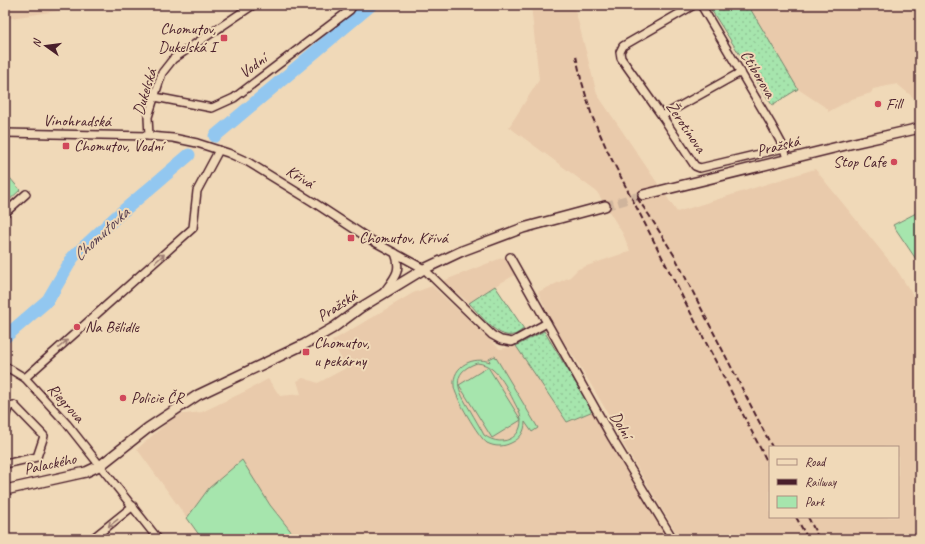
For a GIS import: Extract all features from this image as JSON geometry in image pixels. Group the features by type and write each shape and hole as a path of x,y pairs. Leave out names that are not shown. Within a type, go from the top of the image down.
{"main road":[{"name":"Pražská","path":"643,196 787,159 920,128"},
{"name":"Pražská","path":"101,465 148,428 198,395 305,344 424,269 462,251 502,235 605,206"},
{"name":"Palackého","path":"5,490 86,472 101,465"}],"street":[{"name":"Dukelská","path":"149,136 148,116 162,73 173,59 253,5"},
{"name":"Vodní","path":"154,97 212,108 234,98 350,10 352,5"},
{"name":"Žerotínova","path":"694,5 623,46 620,52 621,58 695,166 700,168 784,148"},
{"name":"Ctiborova","path":"700,5 771,124 784,148 787,159"},
{"path":"662,116 741,72"},
{"name":"Vinohradská","path":"5,133 149,136"},
{"name":"Křivá","path":"149,136 179,139 197,143 248,162 371,240 424,269"},
{"path":"25,378 193,228 197,191 219,150"},
{"path":"5,213 26,194"},
{"path":"381,296 399,268 395,253"},
{"name":"Dolní","path":"510,257 612,438 673,539"},
{"path":"424,269 492,335 501,340 512,342 547,323"},
{"name":"Riegrova","path":"5,366 25,378 67,424 134,506 158,539"},
{"name":"Palackého","path":"5,417 9,406 14,405 44,436 37,456 5,464"},
{"path":"92,539 134,506"}],"shaded area":[{"path":"5,5 180,5 83,7 5,19"},
{"path":"531,5 573,5 597,94 677,212 815,169 896,269 920,306 920,539 680,539 616,432 618,430 555,328 538,292 570,277 578,269 630,251 623,234 597,192 509,127 539,80"},
{"path":"748,5 920,5 920,103 897,84 873,89 871,93 852,99 828,112 828,109 798,89"},
{"path":"504,257 515,275 469,303 443,281"},
{"path":"432,286 500,349 516,346 567,422 593,411 670,539 297,539 262,494 209,488 187,518 137,449 176,415 202,412 268,379 280,396 301,394 297,381 303,378 318,383 346,368 332,341 413,293"}],"green space":[{"path":"708,5 748,5 798,89 772,105"},
{"path":"5,172 20,190 5,204"},
{"path":"920,211 920,265 893,225"},
{"path":"495,286 524,329 513,335 501,333 495,329 483,319 469,303"},
{"path":"544,331 593,411 567,422 516,346"},
{"path":"495,356 538,428 532,432 525,422 523,432 519,437 511,443 502,446 487,443 483,439 462,407 454,386 454,379 457,373 465,364 477,360 490,362 489,359","holes":["477,363 492,369 503,381 519,411 521,420 520,427 512,438 506,440 499,441 484,435 462,396 458,384 462,372 468,367"]},
{"path":"488,367 521,420 492,438 459,385"},
{"path":"242,460 270,505 297,539 202,539 187,518 209,488"}],"waterway":[{"name":"Chomutovka","path":"215,136 371,5"},
{"name":"Chomutovka","path":"5,337 48,300 73,257 116,217 189,155"}],"tunnel":[{"path":"605,206 643,195"}],"railway":[{"path":"576,56 592,116 608,152 769,465"},
{"path":"637,198 674,255 771,446"},
{"path":"797,518 808,539"},
{"path":"808,518 819,539"}],"place":[{"name":"Chomutov, Dukelská I","path":"224,38"},
{"name":"Fill","path":"878,104"},
{"name":"Chomutov, Vodní","path":"66,146"},
{"name":"Stop Cafe","path":"894,162"},
{"name":"Chomutov, Křivá","path":"351,238"},
{"name":"Na Bělidle","path":"77,327"},
{"name":"Chomutov, u pekárny","path":"306,352"},
{"name":"Policie ČR","path":"123,398"}]}
